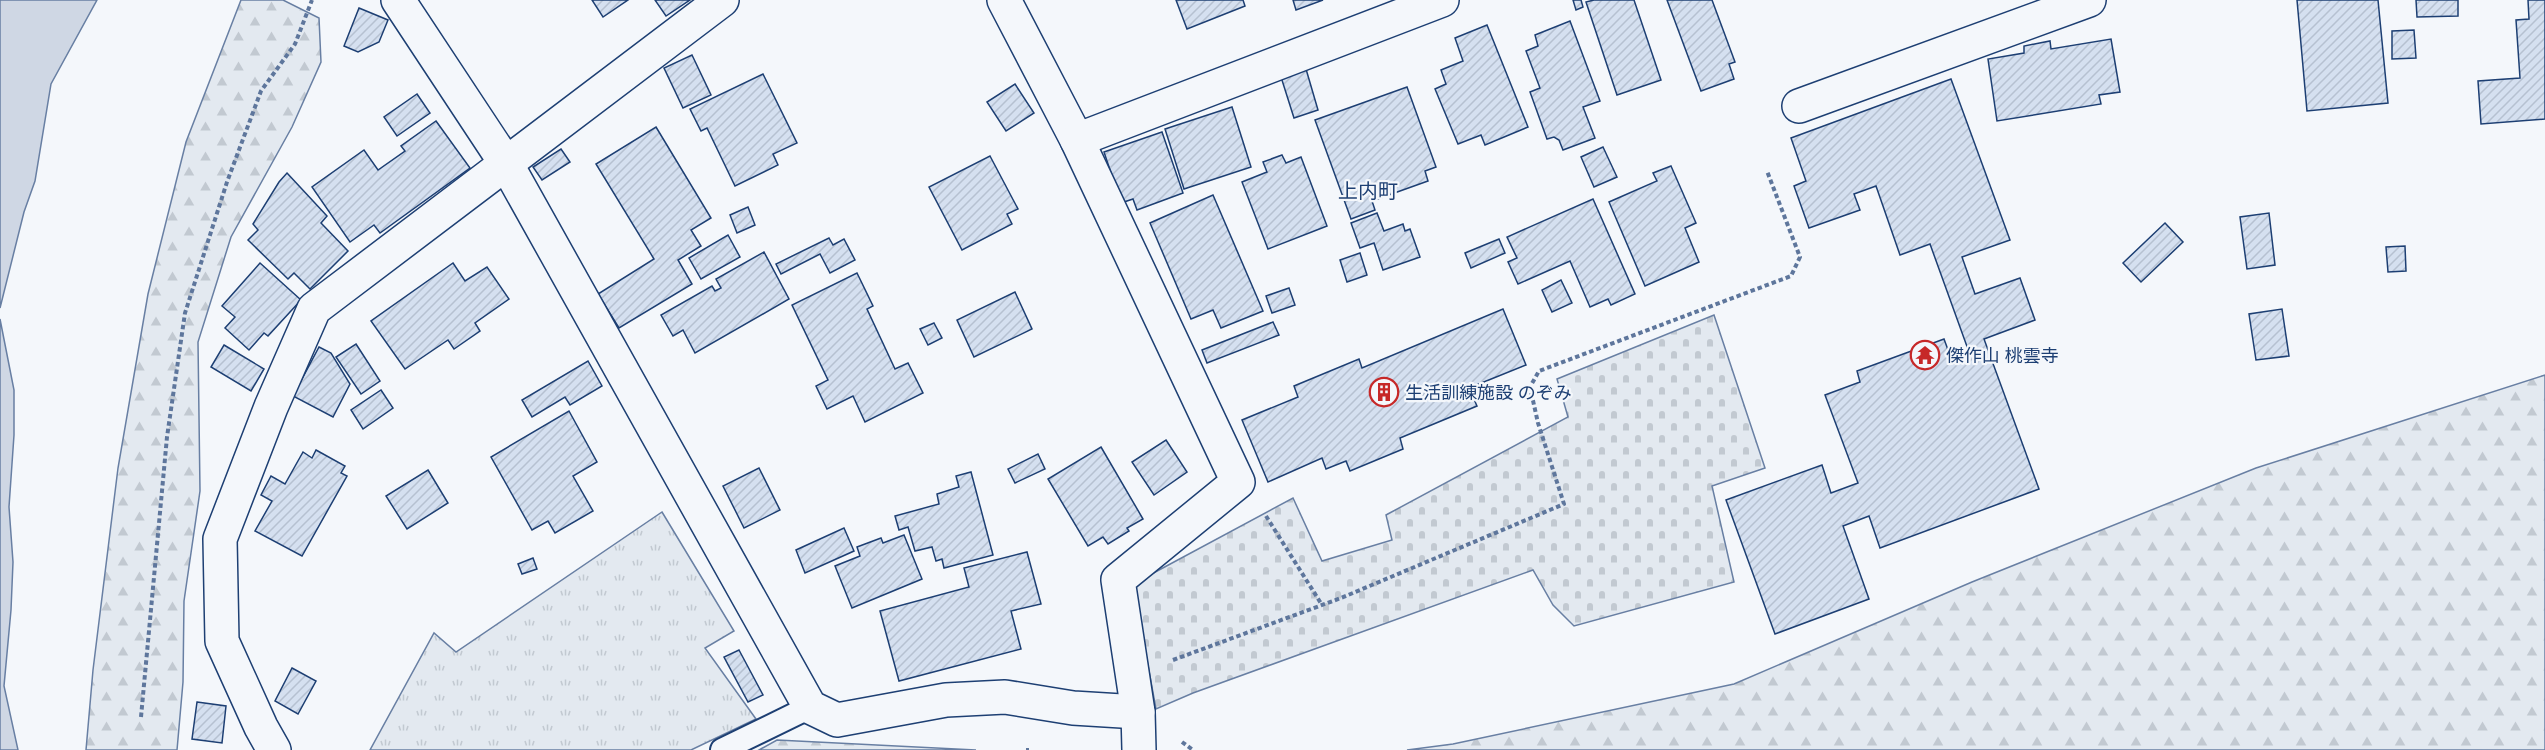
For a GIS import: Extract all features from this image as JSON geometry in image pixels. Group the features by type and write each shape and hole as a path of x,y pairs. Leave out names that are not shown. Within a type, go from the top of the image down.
{"street":[{"path":"398,0 507,165 810,707 837,720 946,700 1005,697 1073,708 1138,712"},
{"path":"274,750 261,727 222,641 220,539 271,407 314,309 722,0"},
{"path":"1004,0 1077,140 1238,482 1118,580 1138,712 1139,750"},
{"path":"1077,140 1442,0"},
{"path":"1799,106 2089,0"}],"lane":[{"path":"722,750 810,707"}],"path":[{"path":"141,717 167,437 185,313 227,182 261,91 295,44 312,0"},
{"path":"1132,675 1322,605 1564,504 1538,423 1530,387 1539,371 1791,276 1800,257 1767,171"},
{"path":"1238,482 1248,488 1322,605"}],"green space":[{"path":"241,0 283,0 319,18 321,62 292,127 231,237 198,342 200,491 184,601 183,682 177,750 86,750 93,670 118,468 148,294 186,142"},
{"path":"1714,315 1765,468 1712,486 1734,582 1574,626 1553,605 1533,570 1193,693 1156,709 1133,584 1293,498 1322,561 1392,540 1386,515 1568,417 1557,379"},
{"path":"2545,375 2545,750 1407,750 1453,744 1734,684 1972,582 2256,468"},
{"path":"662,512 734,631 705,648 756,719 691,750 370,750 434,633 456,652"},
{"path":"777,740 976,750 759,750"}],"shaded area":[{"path":"0,0 97,0 51,84 35,181 24,212 0,308"},
{"path":"0,319 14,390 14,435 9,507 13,562 4,686 18,750 0,750"}],"building":[{"path":"592,0 628,0 603,17"},
{"path":"655,0 690,0 666,16"},
{"path":"1176,0 1243,0 1245,6 1187,29"},
{"path":"1293,0 1323,0 1296,10"},
{"path":"1573,0 1581,0 1583,7 1576,10"},
{"path":"1634,0 1661,80 1617,95 1586,2"},
{"path":"1667,0 1712,0 1735,62 1729,64 1734,79 1701,91"},
{"path":"2297,0 2378,0 2388,103 2307,111"},
{"path":"2416,0 2458,0 2458,16 2417,17"},
{"path":"2528,0 2545,0 2545,119 2481,124 2478,81 2520,78 2516,20 2529,19"},
{"path":"359,8 388,20 379,42 358,52 344,46"},
{"path":"1570,21 1600,101 1583,107 1595,138 1563,150 1559,140 1554,137 1547,139 1530,92 1540,88 1526,51 1538,46 1535,35"},
{"path":"1487,25 1528,127 1485,145 1481,135 1458,144 1435,89 1446,84 1441,70 1463,61 1455,38"},
{"path":"2414,30 2416,58 2392,59 2392,31"},
{"path":"2111,39 2120,92 2099,95 2101,104 1997,121 1988,59 2024,53 2024,46 2050,41 2051,49"},
{"path":"692,55 711,95 683,108 664,68"},
{"path":"1306,69 1318,110 1294,118 1281,77"},
{"path":"763,74 797,143 773,154 778,165 735,186 707,128 701,131 690,109"},
{"name":"傑作山 桃雲寺","path":"1951,79 2010,240 1962,257 1975,294 2020,278 2035,320 1984,339 2039,489 1880,548 1869,516 1843,526 1869,599 1775,634 1726,500 1822,465 1831,493 1858,483 1825,395 1860,382 1857,371 1944,339 1951,358 1969,352 1930,244 1900,255 1876,186 1854,194 1860,210 1809,228 1794,186 1806,181 1791,138"},
{"path":"1015,84 1034,113 1006,131 987,102"},
{"path":"1407,87 1436,167 1425,171 1428,181 1372,201 1375,210 1351,219 1315,120"},
{"path":"417,94 430,113 397,136 384,117"},
{"path":"1232,107 1251,167 1184,189 1165,129"},
{"path":"436,121 470,168 380,233 374,225 350,242 312,187 364,150 378,170 405,151 401,146"},
{"path":"656,127 711,218 691,230 701,246 678,260 692,284 619,328 598,294 654,259 596,164"},
{"path":"1162,132 1183,193 1137,210 1133,199 1121,203 1104,152"},
{"path":"1603,147 1617,177 1594,187 1581,157"},
{"path":"561,149 570,162 542,180 533,167"},
{"path":"1282,155 1286,163 1301,157 1327,226 1268,249 1242,182 1267,172 1263,162"},
{"path":"990,156 1018,209 1007,214 1012,224 962,250 929,187"},
{"path":"1671,166 1696,223 1685,228 1699,262 1645,286 1609,202 1657,181 1653,173"},
{"path":"287,173 327,216 321,223 348,251 310,289 294,273 288,279 248,240 258,230 253,224"},
{"path":"1213,195 1263,311 1221,328 1213,310 1191,319 1150,223"},
{"path":"1593,199 1635,294 1611,305 1608,299 1590,307 1570,261 1518,284 1508,262 1517,258 1507,237"},
{"path":"748,207 755,225 737,233 730,215"},
{"path":"1377,213 1384,231 1403,224 1405,231 1410,229 1420,257 1383,270 1374,243 1360,248 1351,223"},
{"path":"2269,213 2275,265 2247,269 2240,217"},
{"path":"2165,223 2183,242 2141,282 2123,263"},
{"path":"728,235 740,257 701,279 689,258"},
{"path":"829,238 833,245 844,239 855,260 830,273 820,254 781,274 776,264"},
{"path":"1499,239 1505,253 1471,268 1465,253"},
{"path":"2405,246 2406,271 2388,272 2386,247"},
{"path":"764,252 789,299 695,353 683,330 673,336 661,315 712,286 715,291 721,288 716,279"},
{"path":"1360,253 1367,275 1347,282 1340,260"},
{"path":"260,263 301,300 268,336 264,333 249,350 225,328 235,317 222,306"},
{"path":"453,263 465,281 487,267 509,299 475,323 480,331 454,349 448,340 405,369 371,321"},
{"path":"857,273 873,306 867,309 895,369 908,363 923,393 865,422 853,396 827,409 816,386 828,380 792,305"},
{"path":"1561,280 1572,303 1552,312 1542,290"},
{"path":"1289,288 1295,305 1272,313 1266,296"},
{"path":"1015,292 1032,329 974,357 957,320"},
{"name":"生活訓練施設 のぞみ","path":"1503,309 1526,365 1469,388 1477,406 1400,438 1403,449 1350,471 1346,461 1326,469 1322,458 1268,482 1242,420 1298,397 1294,386 1359,359 1362,368"},
{"path":"2282,309 2289,356 2256,360 2249,314"},
{"path":"1273,322 1279,335 1207,363 1202,350"},
{"path":"934,323 942,338 928,345 920,329"},
{"path":"356,344 380,381 361,394 336,357"},
{"path":"224,345 264,369 251,391 211,367"},
{"path":"319,347 331,353 350,384 333,417 293,396"},
{"path":"588,361 602,386 570,405 565,397 532,417 522,400"},
{"path":"381,390 393,408 363,429 351,410"},
{"path":"569,411 597,462 573,476 593,511 555,533 548,521 532,530 491,457"},
{"path":"1166,440 1187,472 1154,495 1132,462"},
{"path":"1101,447 1143,519 1127,528 1129,531 1108,544 1103,537 1088,546 1048,479"},
{"path":"316,450 345,466 341,473 347,476 302,556 255,531 272,501 261,495 271,476 285,484 303,452 312,458"},
{"path":"1038,454 1045,469 1015,483 1008,469"},
{"path":"759,468 780,510 744,528 723,486"},
{"path":"428,470 448,503 407,529 386,496"},
{"path":"971,472 993,555 944,568 942,559 936,561 932,547 915,551 908,527 899,530 895,516 939,504 937,494 959,487 956,476"},
{"path":"844,528 854,551 805,573 796,550"},
{"path":"904,535 922,579 852,608 835,566 860,556 857,547 881,538 883,543"},
{"path":"1027,552 1041,604 1011,611 1021,649 899,681 880,611 969,587 964,568"},
{"path":"533,558 537,569 522,574 518,564"},
{"path":"739,650 763,695 748,702 724,657"},
{"path":"292,668 316,681 298,714 275,701"},
{"path":"197,702 226,706 222,743 192,739"}],"place":[{"name":"傑作山 桃雲寺","path":"1925,355"},
{"name":"生活訓練施設 のぞみ","path":"1384,392"}],"district":[{"name":"上内町","path":"1368,191"}]}
